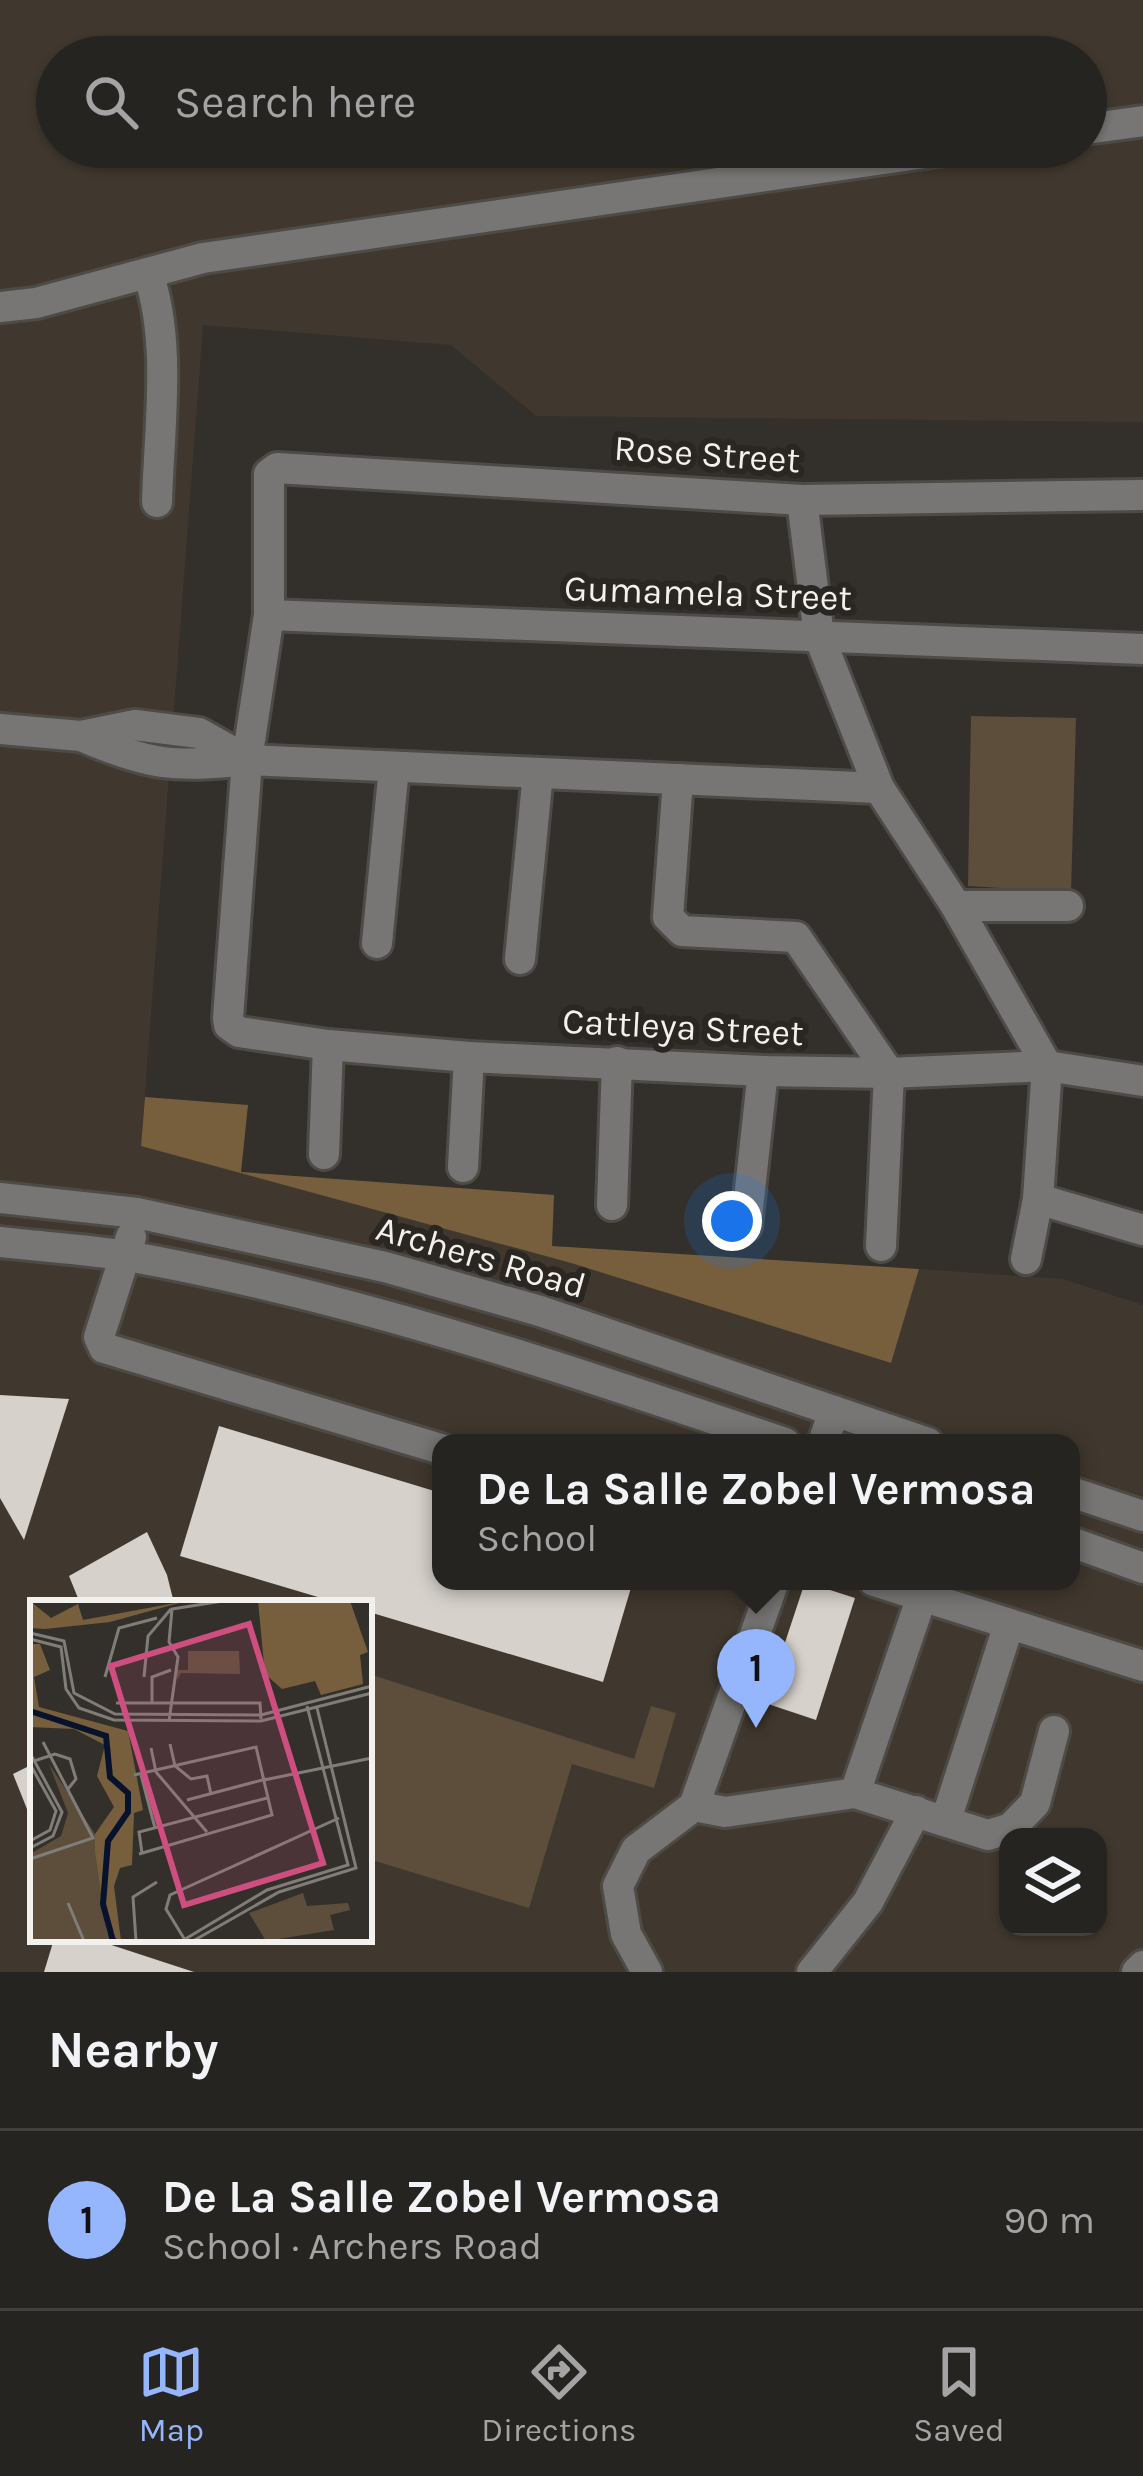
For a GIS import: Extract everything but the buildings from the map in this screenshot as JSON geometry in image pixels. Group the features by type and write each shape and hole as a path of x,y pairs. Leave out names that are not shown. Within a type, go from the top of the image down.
{"street":[{"path":"1107,127 1143,121"},
{"path":"0,307 36,303 203,258 822,168"},
{"path":"148,273 161,332 158,502"},
{"name":"Rose Street","path":"269,615 269,474 287,466 802,500 1143,495"},
{"path":"802,500 819,636 879,788 956,906 1047,1066 1037,1199 1026,1259"},
{"path":"247,760 269,615"},
{"name":"Gumamela Street","path":"269,615 1143,649"},
{"path":"0,730 81,736 135,759 193,766 247,760 879,788"},
{"name":"Cattleya Street","path":"247,760 228,1018 239,1033 328,1046 469,1057 763,1072 890,1073 1047,1066 1143,1082"},
{"path":"377,943 394,766"},
{"path":"520,959 538,773"},
{"path":"678,779 668,916 673,926 682,931 796,938 890,1073 881,1246"},
{"path":"956,906 1068,906"},
{"path":"324,1154 328,1046"},
{"path":"464,1167 469,1057"},
{"path":"612,1205 616,1062"},
{"path":"746,1226 763,1072"},
{"name":"Archers Road","path":"0,1198 137,1214 385,1267 496,1299 902,1434"},
{"path":"1037,1199 1143,1230"},
{"path":"137,1214 99,1336 104,1348 432,1446"},
{"path":"0,1242 125,1256 374,1311 527,1356 758,1434"},
{"path":"826,1434 834,1411"},
{"path":"1080,1495 1143,1516"},
{"path":"1080,1545 1143,1568"},
{"path":"647,1972 626,1934 618,1886 636,1850 694,1806 770,1590"},
{"path":"903,1590 1143,1666"},
{"path":"855,1793 922,1596"},
{"path":"946,1820 1009,1624"},
{"path":"694,1806 725,1812 855,1793 988,1835 1011,1828 1035,1803 1054,1731"},
{"path":"812,1972 868,1902 916,1811"}],"shaded area":[{"path":"0,0 1143,0 1143,422 536,416 451,345 203,325 141,1145 571,1263 890,1363 919,1269 1063,1279 1143,1305 1143,1972 0,1972"},
{"path":"971,716 1076,718 1071,892 968,886"},
{"path":"145,1097 248,1105 241,1172 554,1195 552,1246 919,1269 891,1363 571,1263 141,1146"},
{"path":"372,1675 634,1759 651,1706 676,1713 654,1788 572,1764 529,1908 372,1860"}],"place":[{"name":"De La Salle Zobel Vermosa","path":"756,1728"}]}
